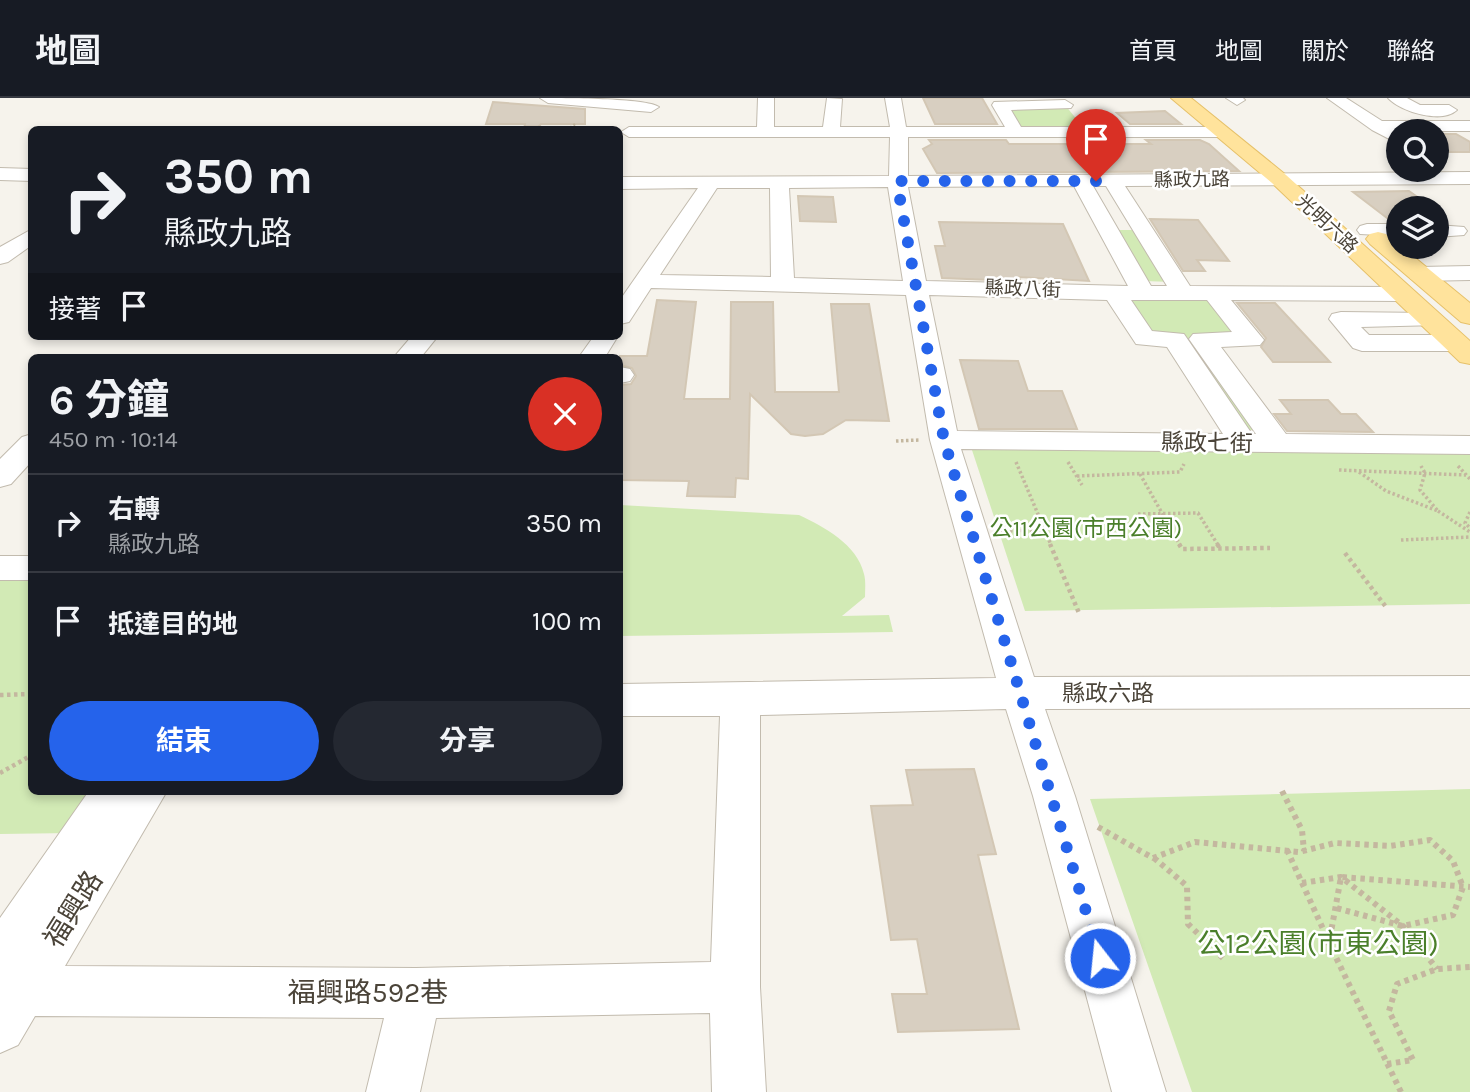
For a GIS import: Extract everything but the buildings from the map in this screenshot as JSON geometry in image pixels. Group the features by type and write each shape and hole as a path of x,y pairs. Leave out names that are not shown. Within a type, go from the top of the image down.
{"main road":[{"name":"光明六路","path":"1180,98 1279,179 1463,350"},
{"name":"光明六路","path":"1202,98 1306,179 1470,316"}],"street":[{"path":"548,98 654,102"},
{"path":"649,132 670,98"},
{"path":"765,132 766,98"},
{"path":"893,98 899,133 899,181 944,440 1054,796 1139,1092"},
{"path":"1335,98 1386,131"},
{"path":"1396,98 1434,119"},
{"path":"831,132 834,99"},
{"path":"1016,132 1000,105 1063,101 1087,132"},
{"path":"627,140 654,102"},
{"path":"1417,110 1470,110"},
{"path":"1378,126 1386,126"},
{"path":"1449,126 1470,126"},
{"path":"627,140 649,132 1222,132"},
{"path":"0,174 28,175"},
{"name":"縣政九路","path":"623,183 1464,178"},
{"path":"1081,181 1143,293"},
{"path":"1112,181 1183,293"},
{"path":"623,312 712,182"},
{"path":"779,182 783,283"},
{"path":"0,184 28,184"},
{"path":"1367,230 1386,230"},
{"path":"0,257 28,238"},
{"path":"1419,274 1470,273"},
{"name":"縣政八街","path":"644,281 783,283 851,294 916,286 1114,293 1401,294"},
{"path":"1439,290 1470,301"},
{"path":"1114,293 1145,339 1175,339 1243,443"},
{"path":"1213,293 1251,340 1202,339 1277,443"},
{"path":"1429,320 1341,319 1362,343 1463,350"},
{"path":"410,354 422,340"},
{"path":"436,354 448,340"},
{"name":"縣政七街","path":"944,440 1470,445"},
{"path":"0,477 28,447"},
{"path":"0,568 28,568"},
{"name":"縣政六路","path":"623,700 1020,693 1470,692"},
{"path":"739,1092 735,987 740,700"},
{"name":"福興路","path":"5,992 112,795"},
{"name":"福興路","path":"5,992 143,795"},
{"name":"福興路592巷","path":"5,992 416,993 735,987"},
{"path":"393,1092 416,993"}],"path":[{"path":"1016,461 1079,613"},
{"path":"1339,470 1466,475"},
{"path":"1359,472 1386,493 1438,511 1470,530"},
{"path":"1424,473 1420,490 1438,511"},
{"path":"1140,474 1182,549 1270,548"},
{"path":"1470,512 1465,523 1470,530"},
{"path":"1138,514 1198,513 1221,549"},
{"path":"972,532 1045,530"},
{"path":"1401,540 1470,537"},
{"path":"1345,553 1386,607"},
{"path":"0,695 28,694"},
{"path":"0,773 28,757"},
{"path":"1282,791 1302,830 1304,850"},
{"path":"1090,822 1153,858 1187,886 1188,924 1223,958"},
{"path":"1153,858 1195,842 1304,850 1335,843 1390,846 1430,839 1453,861 1466,887"},
{"path":"1287,850 1401,1092"},
{"path":"1302,883 1341,877 1466,887"},
{"path":"1329,943 1341,877"},
{"path":"1341,877 1403,926 1437,969"},
{"path":"1336,908 1403,926 1453,915 1466,887"},
{"path":"1387,1064 1413,1060 1389,1011 1397,984 1437,969 1470,967"}],"green space":[{"path":"1000,105 1065,105 1087,132 1016,132"},
{"path":"1114,230 1139,230 1172,282 1144,281"},
{"path":"1126,296 1210,296 1239,335 1194,334 1259,430 1239,430 1177,335 1150,335"},
{"name":"公11公園(市西公園)","path":"970,444 1470,449 1470,604 1025,611"},
{"path":"623,505 799,515 819,525 847,545 860,563 865,577 865,597 842,616 889,615 893,632 623,636"},
{"path":"0,581 28,581 28,795 96,795 72,833 0,834"},
{"name":"公12公園(市東公園)","path":"1470,789 1470,1092 1192,1092 1090,799"}],"route":[{"path":"1096,181 899,181 898,188 944,440 1054,796 1100,958"}]}
